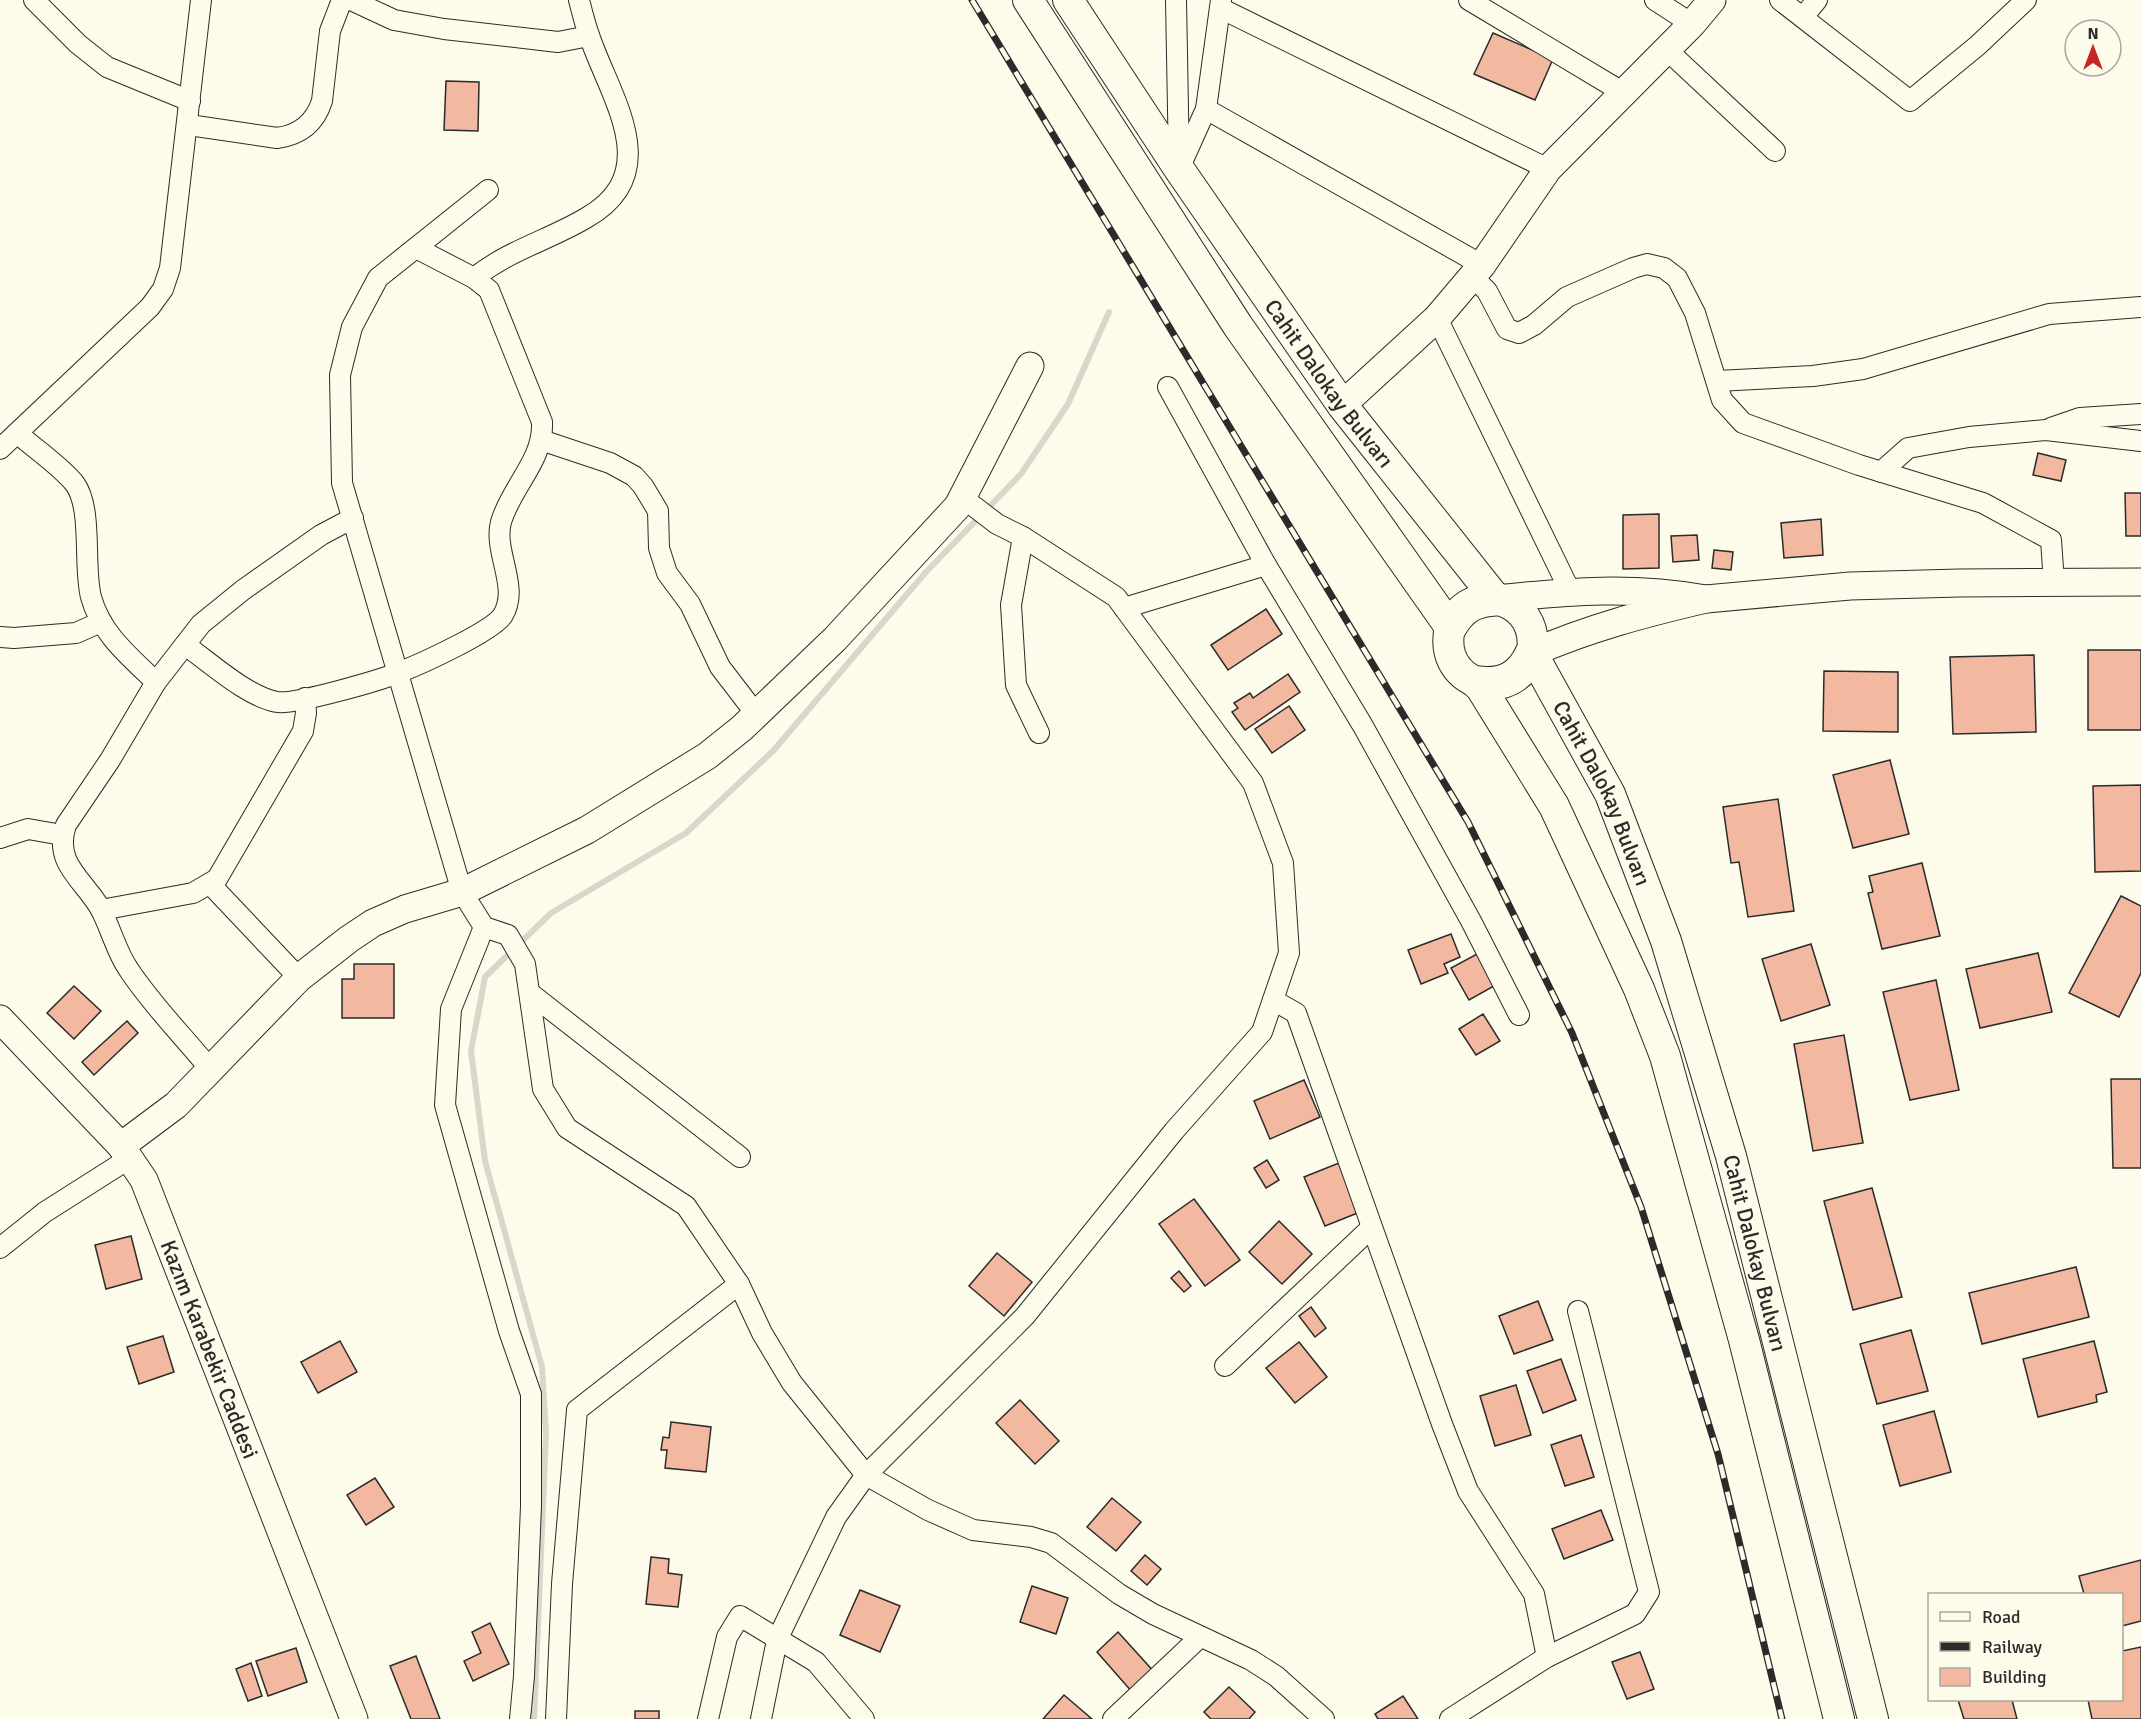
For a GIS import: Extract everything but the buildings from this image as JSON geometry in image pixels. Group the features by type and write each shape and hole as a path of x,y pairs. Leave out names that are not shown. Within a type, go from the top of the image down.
{"highway":[{"path":"1449,627 1468,605 1482,600 1496,599"},
{"path":"1478,683 1492,685 1517,676 1532,653"}],"main road":[{"name":"Cahit Dalokay Bulvarı","path":"1028,0 1238,326 1449,627 1448,652 1453,663 1468,679 1478,683 1554,806 1639,989 1665,1056 1741,1329 1839,1719"},
{"name":"Cahit Dalokay Bulvarı","path":"1068,0 1179,169 1342,405 1496,599 1508,602 1526,617 1532,628 1532,653 1610,794 1666,941 1731,1156 1873,1719"}],"street":[{"path":"34,0 78,44 107,67 190,101"},
{"path":"0,449 150,308 163,289 170,268 189,125 201,0"},
{"path":"189,125 277,138 287,137 305,128 318,111 322,101 330,31 342,0"},
{"path":"351,0 394,20 444,29 558,42 589,36"},
{"path":"474,278 498,259 595,213 620,184 628,155 626,126 589,36 579,0"},
{"path":"1176,0 1179,169"},
{"path":"1469,0 1624,93"},
{"path":"1655,0 1692,24"},
{"path":"1342,405 1437,318 1478,271 1548,169 1667,50 1712,0"},
{"path":"1780,0 1910,101 1977,46 2026,0"},
{"path":"1803,17 1817,0"},
{"path":"1179,169 1206,109 1221,4 1548,169"},
{"path":"1667,50 1775,151"},
{"path":"1206,109 1478,271 1507,329 1519,333 1534,325 1567,297 1633,268 1647,264 1664,268 1677,278 1695,313 1722,400 1743,423 1881,472 1983,503 2051,540 2054,583"},
{"path":"488,190 378,278 352,327 340,375 342,483 400,672 462,891 484,927 508,935 525,964 543,1089 567,1128 686,1206 739,1284 762,1333 792,1383 866,1474 928,1510 973,1530 1031,1537 1051,1543 1119,1594 1200,1637 1251,1660 1276,1676 1324,1719"},
{"path":"185,645 258,696 280,703 400,672 480,633 501,617 507,604 509,588 500,555 501,521 541,440 539,413 489,290 474,278 416,248"},
{"path":"1717,381 1813,376 1863,369 2049,314 2141,308"},
{"path":"1437,318 1570,591"},
{"path":"0,1248 126,1152 176,1105 298,978 325,956 373,923 405,909 462,891 527,862 642,798 707,756 756,714 836,639 958,506 970,502 1030,366"},
{"path":"1168,387 1266,566 1363,726 1471,921 1519,1015"},
{"path":"1881,472 1908,448 1921,444 2046,429 2080,418 2141,414"},
{"path":"2046,429 2141,441"},
{"path":"17,433 76,485 85,521 88,582 101,622 116,644 156,682"},
{"path":"541,440 610,463 634,476 643,486 658,512 659,548 667,573 690,604 720,667 756,714"},
{"path":"761,1719 777,1640 836,1517 866,1474 1025,1316 1174,1131 1262,1032 1289,952 1283,863 1253,783 1116,597 1023,537 996,524 970,502"},
{"path":"210,1069 128,970 101,910 66,864 61,845 62,835 66,825 110,760 156,682 201,624 243,590 321,535 353,518"},
{"path":"1023,537 1011,605 1016,686 1039,733"},
{"path":"1124,608 1266,566"},
{"path":"1532,653 1574,634 1635,615 1706,599 1850,586 2141,582"},
{"path":"1496,599 1570,591 1658,591 1706,599"},
{"path":"0,637 76,633 101,622"},
{"path":"101,910 193,893 211,885 222,873 303,731 306,713 305,698"},
{"path":"0,838 28,829 62,835"},
{"path":"211,885 298,978"},
{"path":"484,927 451,1009 445,1105 509,1331 531,1394 531,1506 520,1719"},
{"path":"531,994 740,1156"},
{"path":"1273,1000 1296,1012 1371,1228 1468,1491 1534,1594 1547,1657"},
{"name":"Kazım Karabekir Caddesi","path":"0,1019 126,1152 144,1180 354,1719"},
{"path":"1225,1366 1371,1228"},
{"path":"556,1719 561,1584 577,1410 739,1284"},
{"path":"1449,1719 1547,1657 1635,1614 1648,1592 1578,1311"},
{"path":"708,1719 728,1637 740,1616 816,1662 864,1719"},
{"path":"1113,1719 1200,1637"}],"waterway":[{"path":"534,1719 546,1433 542,1367 485,1161 471,1051 485,977 551,913 686,833 773,751 926,572 1021,474 1068,404 1109,312"}],"railway":[{"path":"972,0 1468,822 1572,1033 1641,1207 1718,1454 1782,1719"}]}
